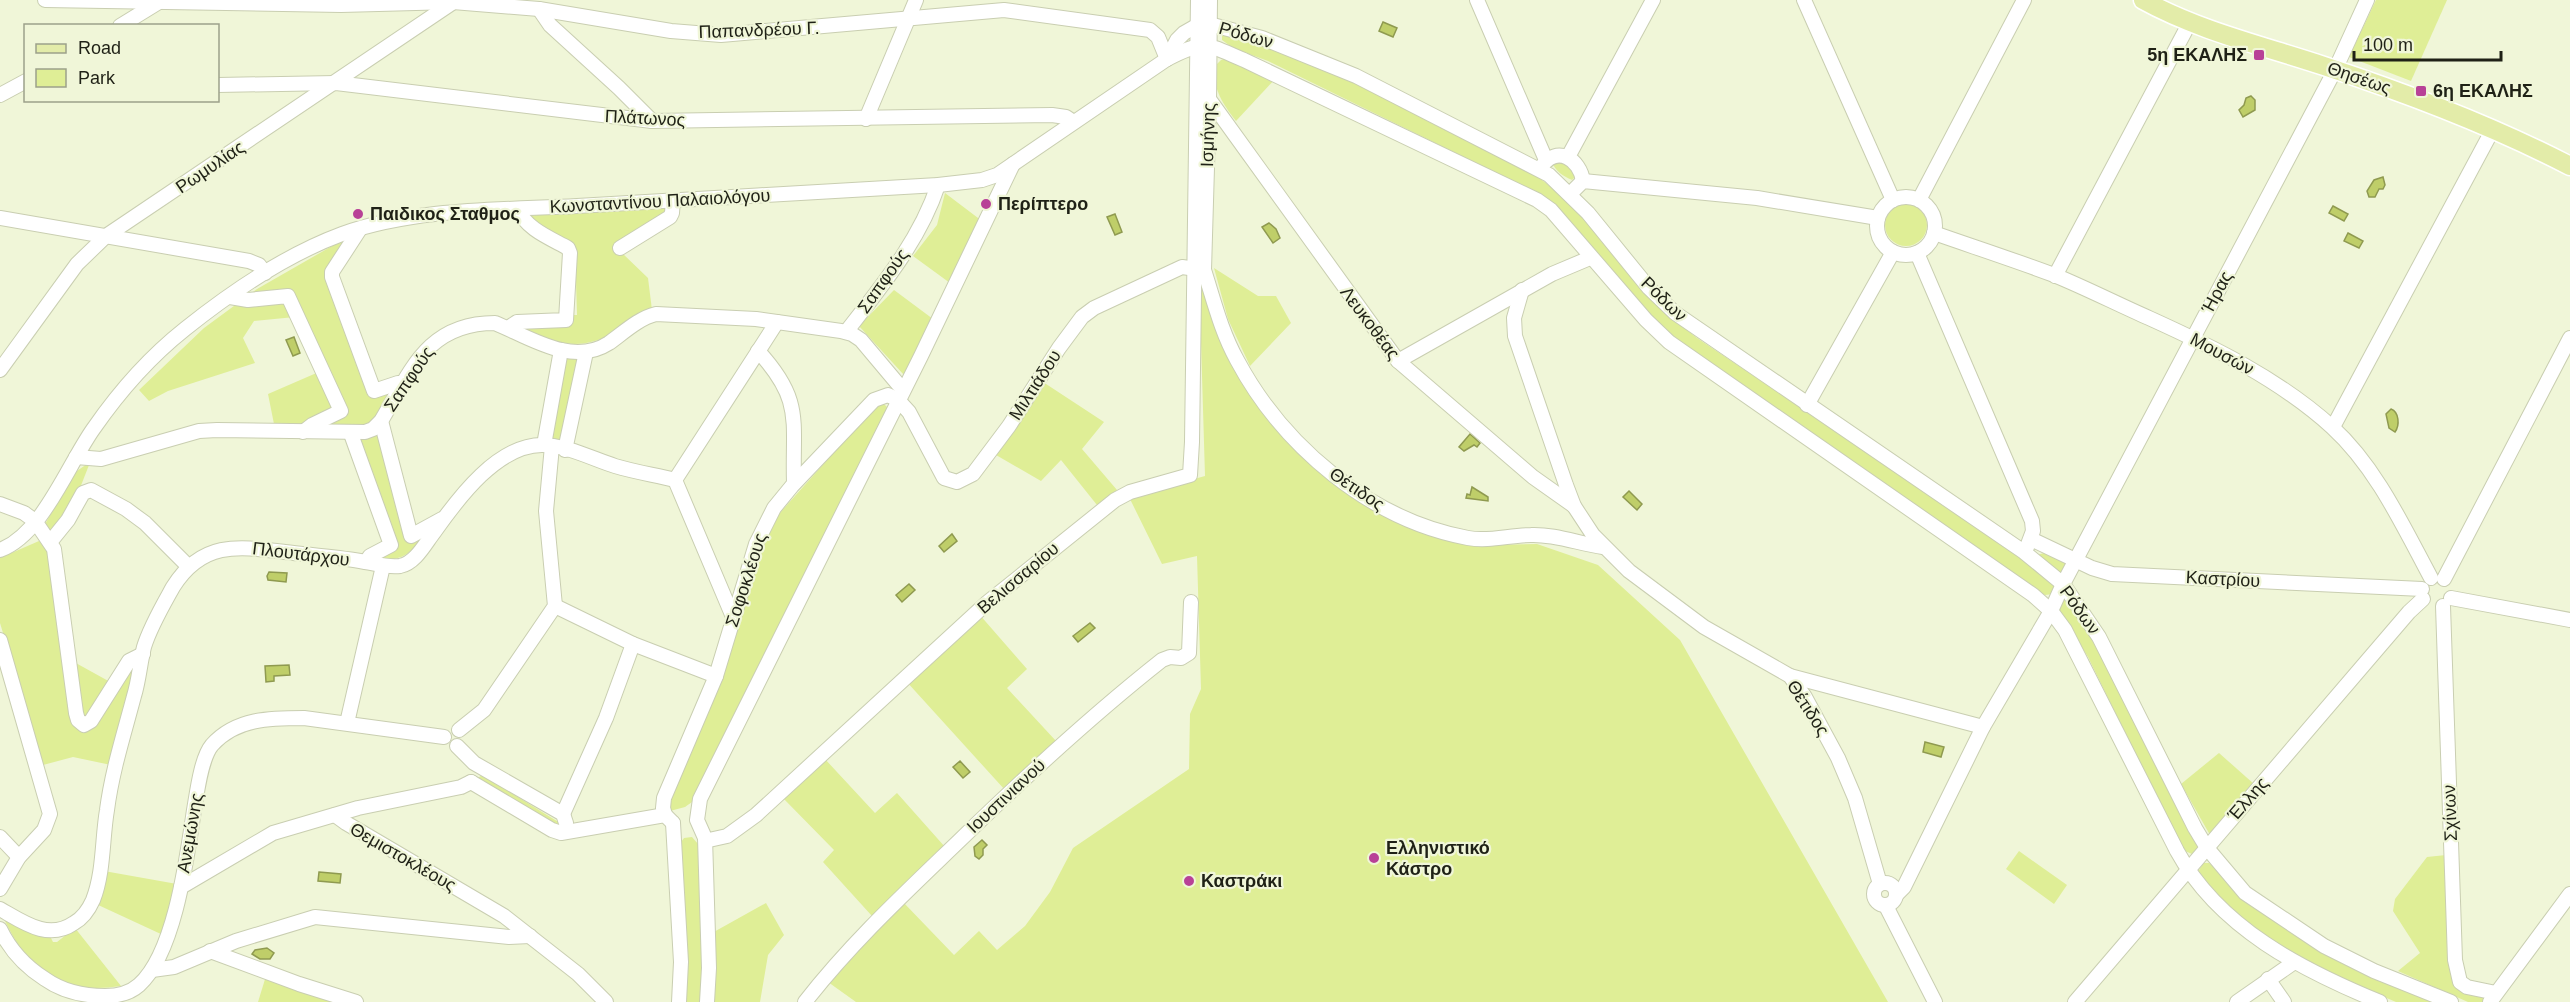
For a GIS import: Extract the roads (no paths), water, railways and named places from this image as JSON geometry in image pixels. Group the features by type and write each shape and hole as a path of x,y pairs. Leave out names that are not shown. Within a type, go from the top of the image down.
{"main road":[{"name":"Θησέως","path":"2143,0 2190,22 2430,102 2570,166"}],"street":[{"name":"Παπανδρέου Γ.","path":"45,0 341,5 454,1 539,9 671,31 722,35 1004,10 1143,29 1155,34 1161,42 1167,59"},
{"path":"866,119 916,0"},
{"name":"Ισμήνης","path":"1198,0 1204,25"},
{"name":"Ισμήνης","path":"1199,268 1203,45 1204,25 1210,0"},
{"path":"1476,0 1543,165 1557,155 1568,157 1577,164 1583,181"},
{"path":"1568,157 1653,0"},
{"path":"1804,0 1893,200"},
{"path":"1919,200 2024,0"},
{"name":"Ήρας","path":"1886,906 1893,903 1889,888 1904,887 1983,727 2051,611 2063,584 2335,70 2367,0"},
{"path":"123,24 161,1"},
{"name":"Ρωμυλίας","path":"0,382 1,369 77,264 106,236 336,83 454,1"},
{"path":"539,9 550,25 652,121"},
{"path":"2055,276 2190,22"},
{"name":"Ρόδων","path":"1167,59 1177,40 1184,33 1204,25 1262,38 1356,76 1543,165 1649,288 1675,313 2024,552 2063,584 2099,637 2207,848 2245,893 2324,946 2374,971 2451,1002"},
{"name":"Ισμήνης","path":"1199,268 1209,99 1203,45"},
{"name":"Ρόδων","path":"1167,59 1203,45 1244,60 1537,200 1551,210 1590,258 1669,342 2034,595 2051,611 2066,630 2187,870 2214,901 2293,963 2380,1002"},
{"name":"Κωνσταντίνου Παλαιολόγου","path":"0,550 16,542 35,521 110,406 164,347 265,273 319,244 360,229 438,214 938,185 982,180 1013,164 1167,59"},
{"path":"9,90 24,82"},
{"name":"Πλάτωνος","path":"219,85 336,83 652,121 1052,115 1066,117 1072,122"},
{"name":"Λευκοθέας","path":"1209,99 1398,361 1533,477 1574,506"},
{"path":"2332,427 2493,129"},
{"path":"707,1002 709,968 705,838 697,820 700,799 1013,164"},
{"path":"1570,194 1583,181"},
{"path":"1583,181 1757,198 1878,218"},
{"name":"Σαπφούς","path":"76,457 101,459 199,431 351,434 365,432 373,429 381,421 426,349 443,336 486,323 495,323 561,350 586,352 605,345 653,315 777,322 846,332 880,288 918,232 931,207 938,185"},
{"path":"1911,197 1919,200 1934,220 1934,233 1928,245 1917,253 1905,255 1893,252 1882,244 1877,232 1878,218 1883,207 1893,200 1911,197"},
{"path":"620,248 670,217 673,200"},
{"path":"508,328 517,321 566,320 570,253 568,248 527,224 521,219 518,209"},
{"path":"0,218 249,261 259,265 265,273"},
{"path":"360,229 332,272 332,277 374,391 398,383 404,384"},
{"name":"Μουσών","path":"1934,233 2055,276 2193,338 2286,391 2332,427 2357,455 2380,486 2438,578"},
{"path":"1807,405 1893,252"},
{"path":"1917,253 2032,521 2031,539 2024,552"},
{"path":"1398,361 1522,290 1590,258"},
{"name":"Μιλτιάδου","path":"846,332 861,340 901,395 941,475 952,482 968,477 1002,435 1082,317 1094,308 1168,272 1182,267 1199,268"},
{"name":"Θέτιδος","path":"1199,268 1209,285 1226,338 1260,398 1301,447 1332,473 1369,499 1429,528 1470,539 1533,534 1603,547"},
{"name":"Βελισσαρίου","path":"705,838 711,840 723,838 756,815 987,602 1119,497 1190,475 1199,268"},
{"name":"Θέτιδος","path":"1522,290 1514,318 1515,336 1574,506 1603,547 1636,577 1704,627 1790,676 1839,758 1889,888 1875,891 1875,898 1886,906"},
{"path":"230,297 248,300 288,296 340,411 303,432"},
{"path":"733,617 675,480 777,322"},
{"path":"2570,338 2438,578 2426,582 2423,594 2429,605 2447,602 2570,620"},
{"path":"561,350 554,447 546,511 555,606 484,710 459,730 449,729 444,737 448,745 457,746 474,763 563,814 570,833"},
{"path":"758,351 778,376 792,404 795,420 794,483"},
{"path":"554,447 586,352"},
{"name":"Σοφοκλέους","path":"679,1002 681,962 669,819 662,803 716,676 759,536 774,508 794,483 874,400 888,395 901,395"},
{"path":"381,421 411,536 444,519"},
{"path":"351,434 391,545 370,556 366,562"},
{"name":"Πλουτάρχου","path":"0,909 31,927 50,931 76,923 93,901 99,878 107,808 115,766 148,635 173,588 188,566 210,554 233,547 366,562 383,566 404,566 413,560 444,519 488,469 502,457 517,450 554,447 618,467 675,480"},
{"path":"51,541 68,520 83,493 91,490 126,508 145,523 188,566"},
{"path":"0,504 24,513 35,521 51,541 54,549 76,712 81,723 84,725 91,721 131,658 143,654"},
{"name":"Καστρίου","path":"2031,539 2092,568 2112,574 2423,594"},
{"path":"347,723 383,566"},
{"path":"2438,578 2452,590 2447,602"},
{"name":"Έλλης","path":"2075,1002 2423,594"},
{"name":"Σχίνων","path":"2447,602 2455,960 2460,982 2493,998"},
{"name":"Ιουστινιανού","path":"805,1002 845,952 891,906 1088,720 1162,660 1170,657 1181,658 1189,653 1191,603"},
{"path":"555,606 633,644 716,676"},
{"path":"563,814 606,718 633,644"},
{"path":"0,889 19,857 44,830 50,814 1,645"},
{"path":"1790,676 1983,727"},
{"name":"Ανεμώνης","path":"0,929 9,945 25,964 49,982 89,995 124,998 152,970 168,935 181,887 198,787 211,746 241,724 304,718 444,737"},
{"path":"457,746 462,738 459,730"},
{"path":"471,782 474,763"},
{"path":"471,782 552,830 570,833 669,819 697,820"},
{"path":"335,815 461,787 471,782"},
{"name":"Θεμιστοκλέους","path":"181,887 262,838 335,815 346,824 504,915 579,974 606,1002"},
{"path":"0,837 19,857"},
{"path":"2493,998 2570,894"},
{"path":"1886,906 1935,1002"},
{"path":"152,970 174,967 210,951 315,916 509,937 530,936"},
{"path":"210,951 278,977 356,1002"},
{"path":"2237,1002 2293,963"},
{"path":"2268,980 2284,1002"}],"place":[{"name":"5η ΕΚΑΛΗΣ","path":"2259,55"},
{"name":"6η ΕΚΑΛΗΣ","path":"2421,91"},
{"name":"Περίπτερο","path":"986,204"},
{"name":"Παιδικος Σταθμος","path":"358,214"},
{"name":"Ελληνιστικό Κάστρο","path":"1374,858"},
{"name":"Καστράκι","path":"1189,881"}]}
